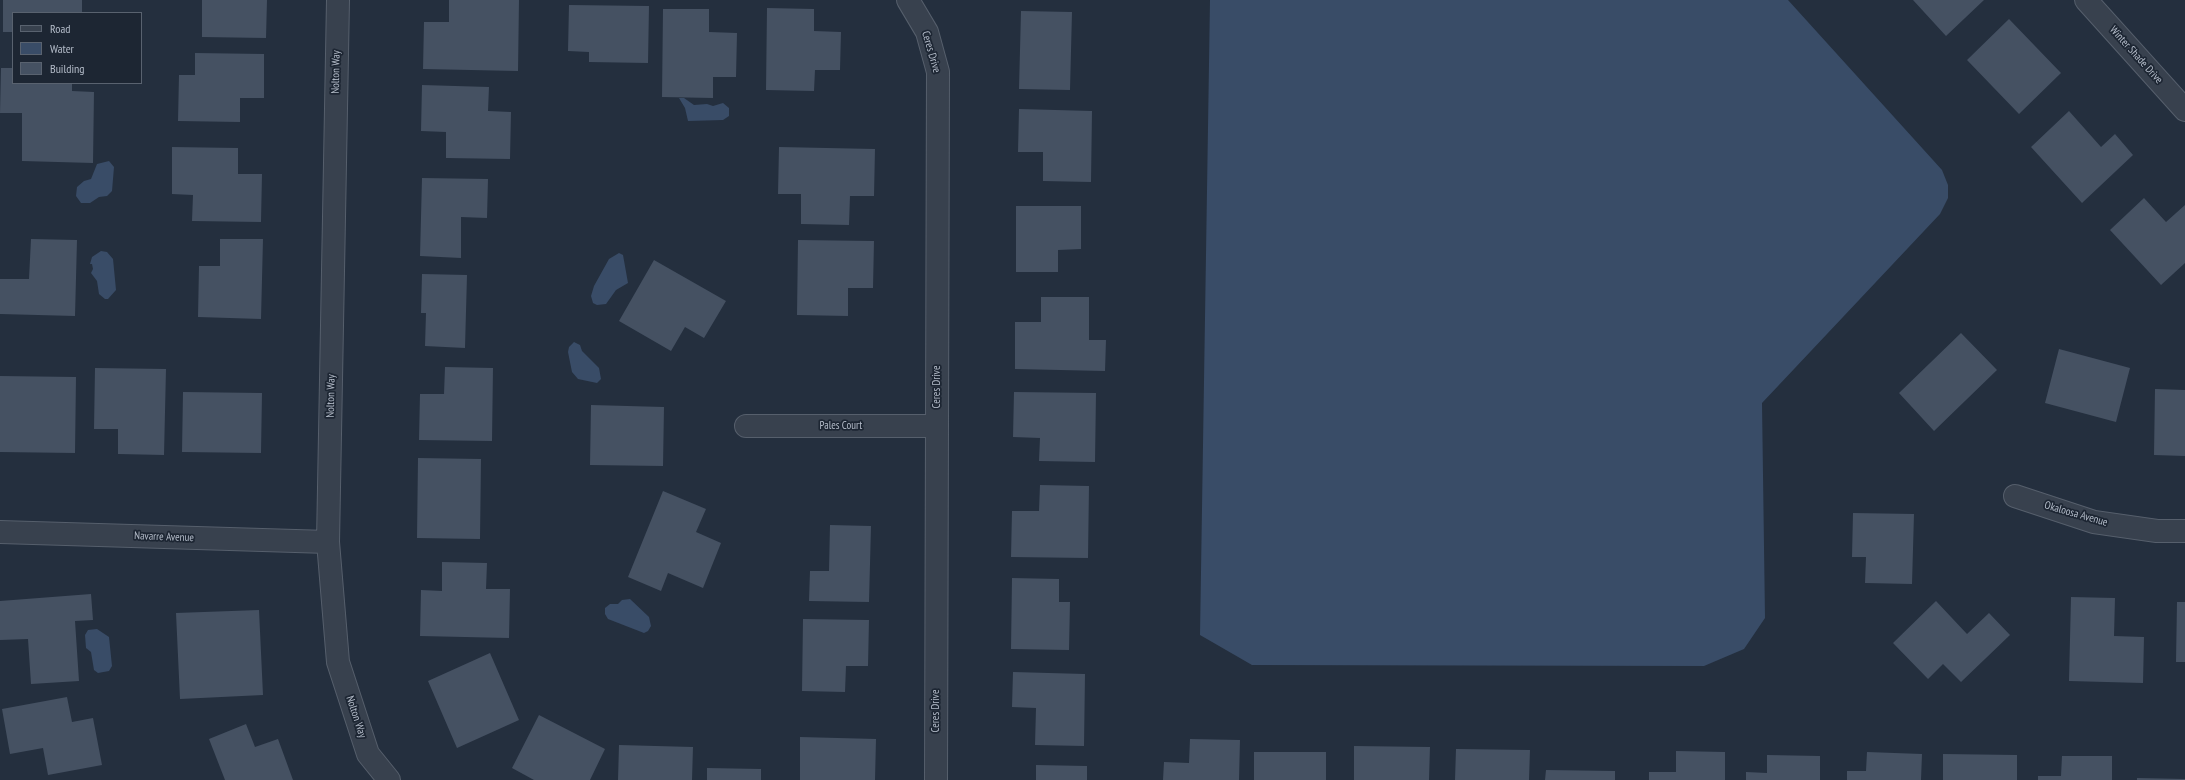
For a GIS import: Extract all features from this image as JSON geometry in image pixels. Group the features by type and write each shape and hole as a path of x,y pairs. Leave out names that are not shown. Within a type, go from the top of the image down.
{"street":[{"name":"Nolton Way","path":"338,0 328,542 338,662 368,754 389,780"},
{"name":"Ceres Drive","path":"908,0 927,32 938,72 936,780"},
{"name":"Winter Shade Drive","path":"2086,0 2185,110"},
{"name":"Pales Court","path":"746,426 937,426"},
{"name":"Okaloosa Avenue","path":"2015,496 2094,522 2157,531 2185,531"},
{"name":"Navarre Avenue","path":"0,532 328,542"}],"water":[{"path":"1210,0 1788,0 1942,170 1948,185 1948,198 1940,214 1762,403 1765,618 1744,649 1704,666 1252,665 1200,635"},
{"path":"679,98 684,98 694,105 707,104 713,106 723,103 729,108 729,116 723,120 688,121 685,108"},
{"path":"109,161 114,167 112,191 107,196 99,197 90,203 81,203 76,196 77,187 84,181 91,179 97,164"},
{"path":"101,251 107,252 113,259 116,290 108,299 105,299 99,294 97,281 91,273 93,269 92,264 90,264 92,257"},
{"path":"619,253 623,255 628,283 616,290 606,304 597,305 593,303 591,296 594,286 609,259"},
{"path":"574,342 580,345 582,351 599,368 601,379 597,383 578,379 572,372 568,352 569,347"},
{"path":"630,599 649,617 651,626 648,631 644,633 608,619 605,614 605,608 610,604 618,604 622,600"},
{"path":"97,629 109,637 112,666 109,671 98,673 94,670 91,652 86,648 85,635 88,630"}],"building":[{"path":"3,0 82,0 82,12 12,12 12,32 3,32"},
{"path":"202,0 267,0 266,38 202,37"},
{"path":"449,0 519,0 518,71 423,69 424,22 449,22"},
{"path":"1913,0 1984,0 1946,36"},
{"path":"569,5 649,6 648,63 589,62 589,52 568,51"},
{"path":"767,8 814,9 814,31 841,32 840,70 815,70 814,91 766,90"},
{"path":"663,9 709,9 709,32 737,33 736,77 713,77 713,98 662,97"},
{"path":"1021,11 1072,12 1070,90 1019,89"},
{"path":"2009,19 2061,73 2019,114 1967,60"},
{"path":"195,53 264,54 264,98 240,98 240,122 178,121 179,75 195,75"},
{"path":"1,68 12,68 12,84 72,84 72,91 94,92 93,163 22,161 22,113 0,113"},
{"path":"422,85 489,87 488,111 511,112 510,159 446,158 446,132 421,131"},
{"path":"1019,109 1092,111 1091,182 1043,181 1043,152 1018,152"},
{"path":"2069,111 2101,147 2115,134 2133,155 2082,203 2031,147"},
{"path":"172,147 238,148 238,174 262,174 261,222 192,221 193,195 172,194"},
{"path":"779,147 875,149 874,196 850,196 849,225 801,224 801,194 778,194"},
{"path":"422,178 488,179 487,218 461,217 461,258 420,256"},
{"path":"2144,198 2166,222 2185,205 2185,263 2161,285 2110,230"},
{"path":"1016,206 1081,206 1081,249 1058,250 1058,272 1016,272"},
{"path":"31,239 77,240 75,316 0,314 0,279 29,279"},
{"path":"220,239 263,239 261,319 198,317 199,266 220,266"},
{"path":"798,240 874,241 873,288 848,288 848,316 797,315"},
{"path":"654,260 726,301 704,338 685,327 671,351 619,321"},
{"path":"422,274 467,275 465,348 425,346 426,313 421,313"},
{"path":"1041,297 1089,297 1089,340 1106,340 1105,371 1015,369 1015,322 1041,322"},
{"path":"1961,333 1997,370 1934,431 1899,393"},
{"path":"2059,349 2130,368 2116,422 2045,403"},
{"path":"445,367 493,368 492,441 419,440 420,394 444,394"},
{"path":"95,368 166,369 164,455 118,454 118,429 94,429"},
{"path":"0,376 76,377 75,453 0,452"},
{"path":"2155,389 2185,390 2185,456 2154,455"},
{"path":"183,392 262,393 261,453 182,452"},
{"path":"1014,392 1096,393 1095,462 1039,461 1040,438 1013,437"},
{"path":"591,405 664,407 663,466 590,465"},
{"path":"418,458 481,459 480,539 417,538"},
{"path":"1040,485 1089,486 1088,558 1011,557 1012,511 1039,511"},
{"path":"663,491 706,509 696,532 721,543 703,588 668,573 661,591 628,577"},
{"path":"1853,513 1914,514 1912,584 1865,583 1866,557 1852,557"},
{"path":"830,525 871,526 869,602 809,601 810,571 829,571"},
{"path":"442,562 487,563 486,589 510,589 509,638 420,636 421,590 442,591"},
{"path":"1012,578 1059,579 1059,602 1070,602 1069,650 1011,649"},
{"path":"91,594 93,620 75,621 79,681 31,684 28,639 0,640 0,601"},
{"path":"2071,597 2115,598 2114,636 2144,637 2143,683 2069,681"},
{"path":"1936,601 1967,634 1989,613 2010,635 1961,682 1943,664 1928,679 1893,643"},
{"path":"2177,602 2185,602 2185,662 2176,662"},
{"path":"259,610 263,695 180,699 176,613"},
{"path":"803,619 869,620 868,666 846,666 845,692 802,691"},
{"path":"490,653 519,720 457,748 428,681"},
{"path":"1013,672 1085,674 1084,746 1035,745 1036,708 1012,707"},
{"path":"67,697 72,722 93,718 102,765 48,775 43,748 10,754 2,709"},
{"path":"539,715 605,749 590,780 534,780 512,768"},
{"path":"246,724 255,747 278,739 293,780 225,780 209,739"},
{"path":"800,737 876,739 875,780 800,780"},
{"path":"1190,739 1240,740 1239,780 1163,780 1164,762 1189,763"},
{"path":"619,745 693,747 692,780 618,780"},
{"path":"1354,746 1430,747 1429,780 1354,780"},
{"path":"1456,749 1530,750 1529,780 1455,780"},
{"path":"1676,751 1725,752 1725,780 1649,780 1649,772 1676,772"},
{"path":"1254,752 1326,752 1326,780 1254,780"},
{"path":"1867,752 1922,754 1921,780 1847,780 1847,771 1866,771"},
{"path":"1943,754 2017,755 2017,780 1943,780"},
{"path":"1767,755 1820,756 1820,780 1746,780 1746,772 1767,773"},
{"path":"2062,756 2112,756 2112,780 2038,780 2038,776 2061,776"},
{"path":"1036,765 1087,766 1087,780 1036,780"},
{"path":"707,768 761,769 761,780 707,780"},
{"path":"1546,770 1615,771 1615,780 1545,780"},
{"path":"2137,778 2185,779 2185,780 2137,780"}]}
